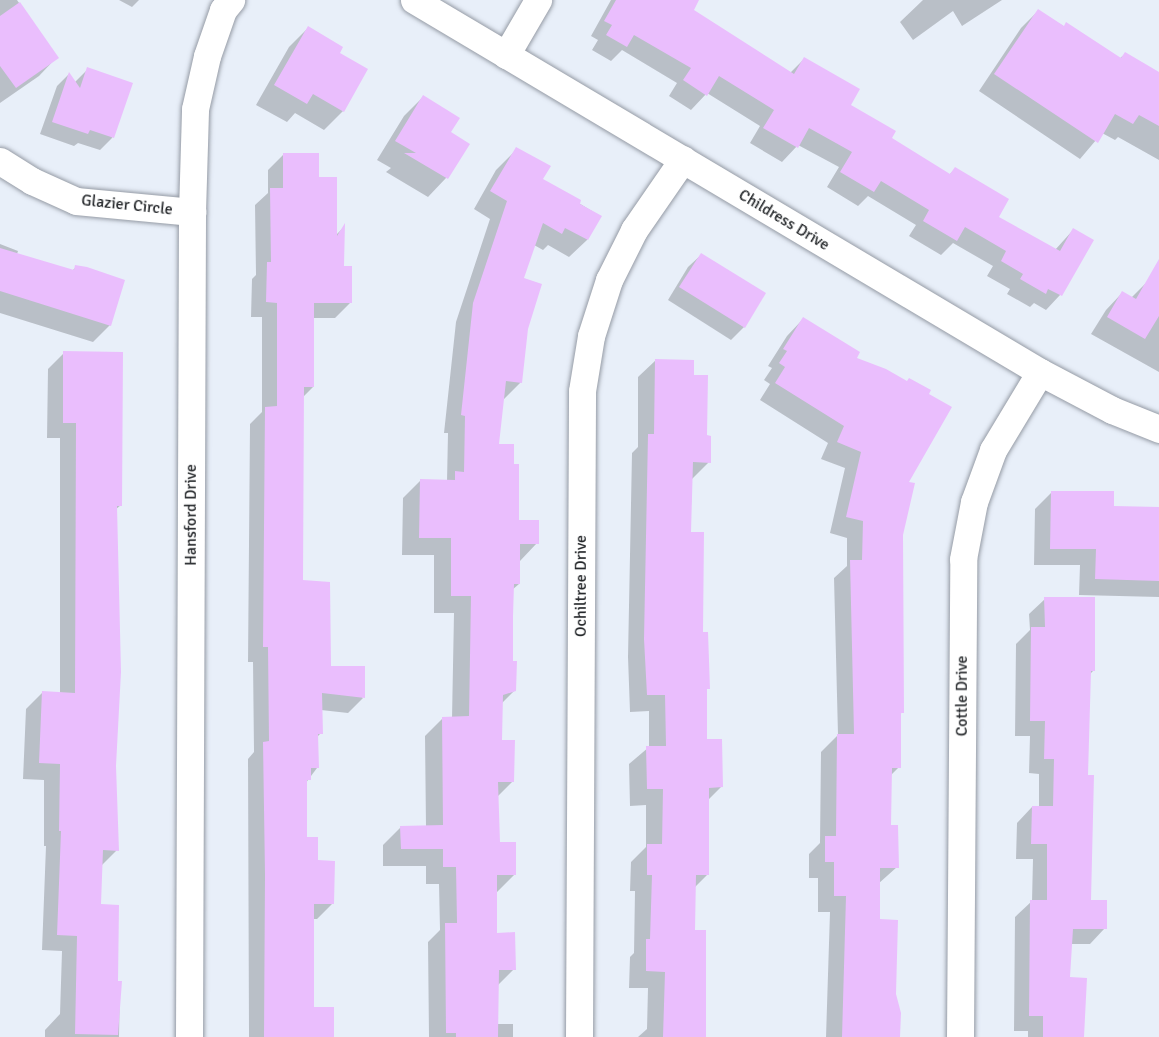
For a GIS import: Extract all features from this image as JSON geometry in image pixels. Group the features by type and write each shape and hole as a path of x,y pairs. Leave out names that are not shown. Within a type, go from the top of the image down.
{"street":[{"name":"Hansford Drive","path":"189,1037 192,212 195,109 207,56 223,10 231,0"},
{"name":"Childress Drive","path":"414,0 1040,372 1113,410 1159,429"},
{"path":"506,55 538,0"},
{"name":"Ochiltree Drive","path":"579,1037 582,391 591,336 609,280 634,230 683,159"},
{"name":"Glazier Circle","path":"0,161 32,181 76,201 192,212"},
{"name":"Cottle Drive","path":"960,1037 963,559 974,502 993,450 1040,372"}],"building":[{"path":"616,0 699,0 694,10 794,74 804,57 860,89 851,105 896,131 892,138 950,174 955,167 1009,199 999,217 1060,251 1073,228 1094,240 1062,296 1048,289 1046,294 1020,279 1023,274 1001,261 1006,251 965,227 957,241 923,221 929,210 881,181 874,192 840,172 852,152 809,128 798,148 763,128 774,110 719,76 707,96 683,80 691,68 634,35 627,47 606,35 612,25 604,21"},
{"path":"20,2 59,58 16,88 0,66 0,16"},
{"path":"1038,9 1064,26 1066,22 1121,58 1125,52 1159,72 1159,126 1139,115 1133,124 1115,114 1098,143 994,74"},
{"path":"308,26 343,47 340,53 368,69 344,112 313,94 307,104 274,85"},
{"path":"87,67 133,83 114,138 90,130 88,134 52,122 69,72 80,88"},
{"path":"423,95 460,118 451,132 470,144 448,179 404,153 416,153 395,141"},
{"path":"516,147 551,166 543,179 581,200 580,204 602,216 588,240 565,228 562,234 543,223 524,278 542,284 528,329 522,383 506,381 499,444 514,444 514,464 519,464 519,520 539,520 539,544 520,544 520,584 514,584 513,616 513,661 517,661 516,691 503,695 502,740 515,740 514,782 498,782 500,842 516,842 516,875 497,875 497,933 515,932 516,970 499,970 498,1037 456,1037 456,1033 446,1033 445,923 457,923 456,867 443,867 443,849 401,849 400,826 443,825 442,717 469,716 471,596 451,596 451,538 419,538 420,479 455,480 455,471 464,472 465,416 461,415 473,303 507,201 490,191"},
{"path":"283,153 319,153 319,177 337,177 337,236 345,223 344,266 352,266 352,303 314,303 314,387 304,387 303,580 330,582 331,666 365,666 365,698 322,693 323,734 318,734 319,768 311,768 311,780 307,780 307,837 318,837 318,860 335,861 334,904 314,904 314,1007 334,1007 334,1037 264,1037 263,742 269,741 268,647 263,647 265,407 277,406 277,303 266,302 267,262 271,262 270,188 283,188"},
{"path":"0,248 74,270 75,265 87,267 125,280 111,326 0,291"},
{"path":"701,253 766,293 745,328 679,287"},
{"path":"1159,259 1159,316 1145,339 1107,317 1122,291 1136,299"},
{"path":"803,317 860,352 857,358 886,369 907,381 909,378 931,390 929,394 952,407 909,482 915,483 903,535 904,713 901,713 901,768 892,768 891,825 898,825 899,868 880,868 880,919 898,920 896,994 901,1013 900,1037 842,1037 846,896 834,896 834,862 825,862 825,836 836,836 837,734 854,734 850,560 862,560 863,521 846,517 861,452 837,442 844,426 775,383 785,367 779,363 787,351 783,349"},
{"path":"63,351 123,352 122,506 117,506 121,672 116,766 119,851 103,850 101,904 119,905 118,981 122,981 118,1035 75,1034 77,936 57,935 61,831 59,831 60,764 39,763 42,691 75,693 76,423 63,423"},
{"path":"655,359 694,360 694,375 708,375 707,435 711,436 711,463 693,462 691,532 704,532 703,632 708,632 710,689 707,689 707,739 722,739 723,787 709,788 709,875 696,875 695,930 706,930 706,1037 663,1037 665,972 646,971 646,939 650,939 652,875 647,875 647,844 662,844 663,789 647,789 646,746 666,746 665,695 647,695 644,639 648,434 654,434"},
{"path":"1051,491 1114,491 1114,506 1159,507 1159,581 1095,579 1096,549 1050,549"},
{"path":"1044,597 1095,597 1095,671 1091,671 1088,775 1094,775 1091,900 1107,900 1107,929 1073,929 1070,977 1087,978 1084,1037 1043,1037 1043,1016 1029,1016 1030,900 1047,900 1047,844 1031,844 1032,806 1053,806 1054,759 1044,759 1045,721 1030,721 1031,627 1045,627"}]}
